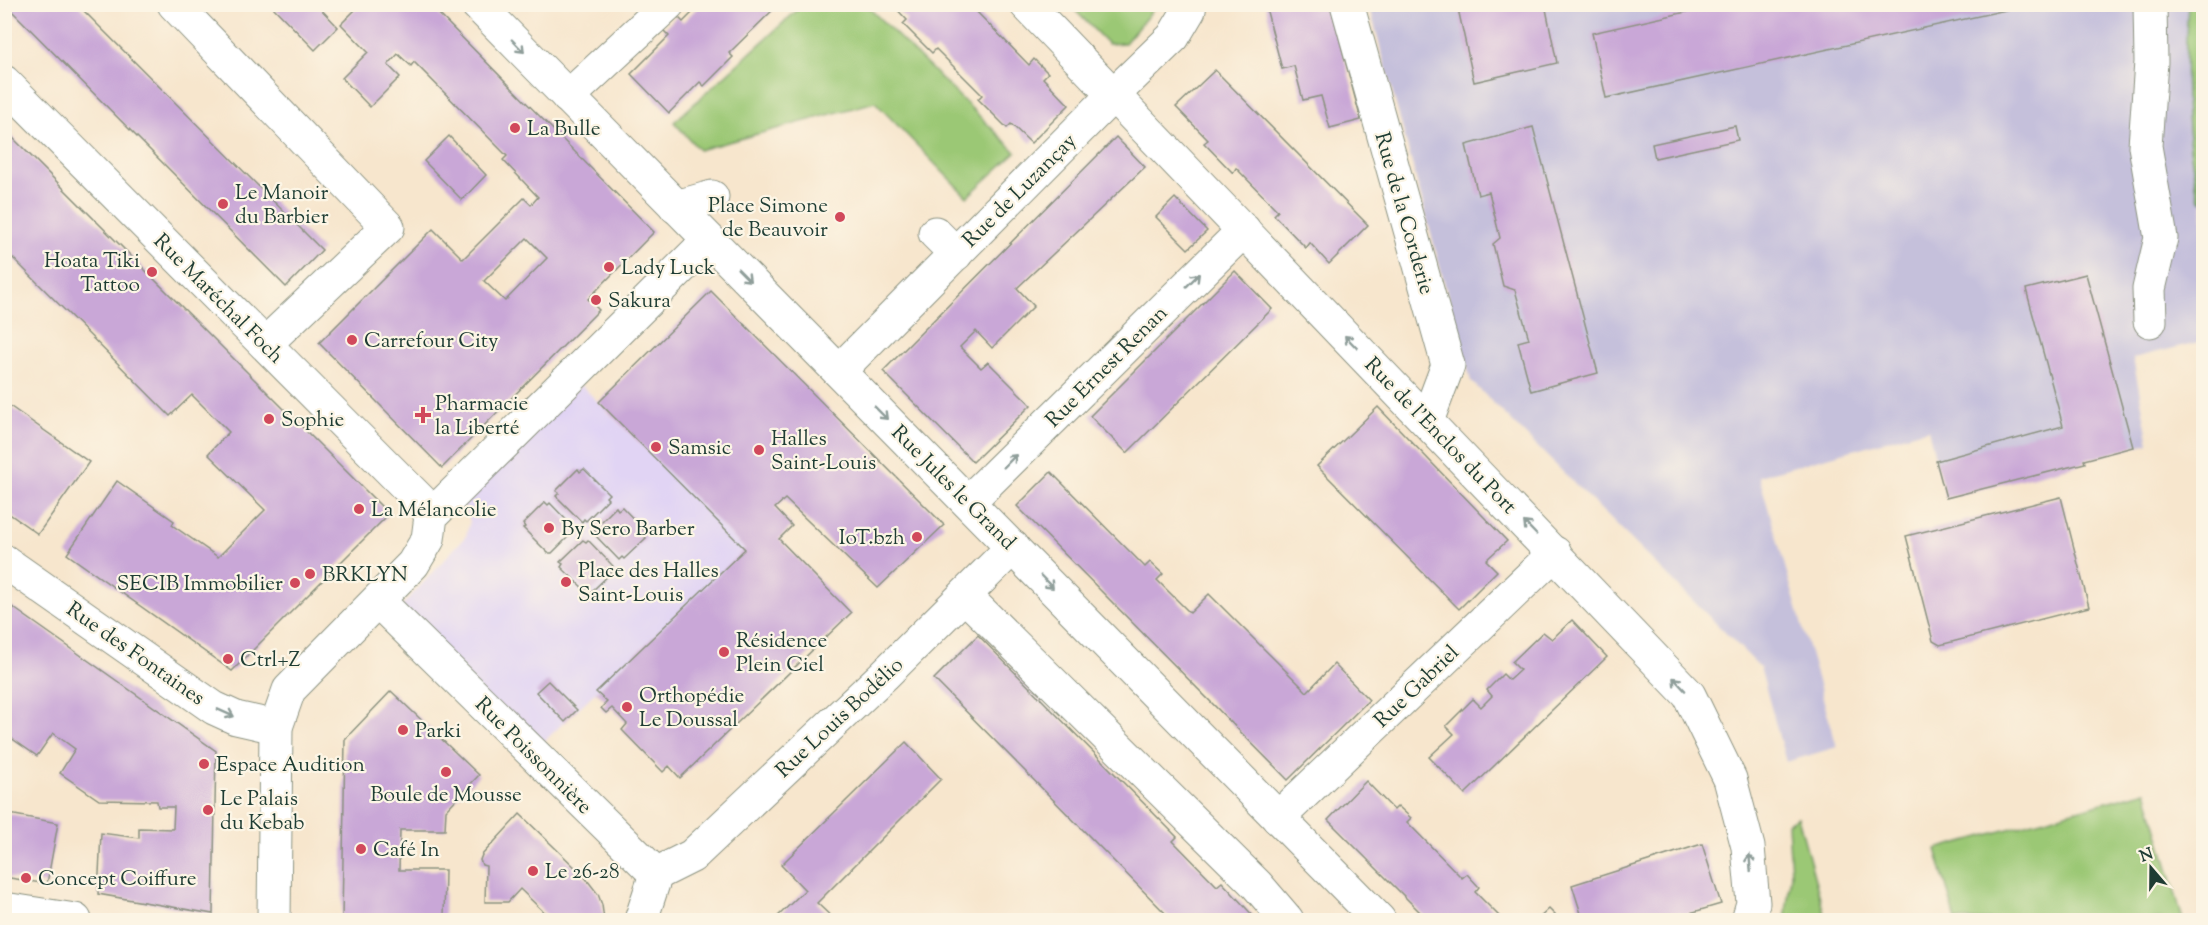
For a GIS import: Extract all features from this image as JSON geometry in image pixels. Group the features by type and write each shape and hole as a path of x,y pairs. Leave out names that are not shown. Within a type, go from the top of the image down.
{"street":[{"path":"174,4 388,227 265,344"},
{"name":"Rue Jules le Grand","path":"477,4 1379,921"},
{"path":"568,98 668,4"},
{"name":"Rue de l'Enclos du Port","path":"1026,4 1689,695 1730,779 1748,847 1754,903 1748,921"},
{"name":"Rue de Luzançay","path":"839,371 946,244 1173,38 1190,4"},
{"name":"Rue de la Corderie","path":"1347,4 1448,365 1427,421"},
{"path":"2150,4 2151,62 2145,146 2161,238 2149,289 2150,321"},
{"name":"Rue Maréchal Foch","path":"4,82 425,505 431,516"},
{"path":"676,207 712,196"},
{"name":"Rue Ernest Renan","path":"968,502 1244,230"},
{"path":"274,921 276,727 289,690 413,564 425,547 431,516 709,240"},
{"name":"Rue Louis Bodélio","path":"656,874 692,856 884,675 1013,547"},
{"name":"Rue Gabriel","path":"1278,818 1555,553"},
{"name":"Rue des Fontaines","path":"4,561 214,708 236,718 276,727"},
{"path":"965,597 1257,885 1287,921"},
{"name":"Rue Poissonnière","path":"378,601 656,874"},
{"path":"641,921 656,874"},
{"path":"4,909 75,921"}],"shaded area":[{"path":"1369,5 2203,5 2203,341 2133,358 2149,443 1946,498 1928,429 1759,476 1837,747 1786,762 1760,667 1471,381"},
{"name":"Place des Halles Saint-Louis","path":"581,385 745,549 533,752 401,607 466,536 470,521 459,501"}],"green space":[{"path":"804,4 866,5 1016,152 967,197 875,102 699,150 674,122"},
{"path":"1070,5 1157,5 1125,43 1108,44"},
{"path":"2188,5 2203,5 2203,201 2199,199 2194,175 2186,102"},
{"path":"2146,791 2183,920 1956,920 1936,849"},
{"path":"1798,817 1826,920 1785,920 1791,874 1788,823"}],"building":[{"path":"270,4 316,4 338,27 315,50"},
{"path":"358,4 429,4 654,232 588,299 599,310 442,468 319,343 433,229 463,259 524,198 531,205 538,197 503,160 507,156 414,62 411,66 398,54 388,65 400,77 370,107 342,78 368,52 341,24 359,6","holes":["527,238 547,258 505,301 484,281"]},
{"path":"701,4 786,4 781,9 777,6 729,53 733,57 704,86 700,82 669,113 631,74 669,36 663,30 677,16 683,22"},
{"path":"892,4 969,4 1029,65 1034,59 1048,73 1043,78 1069,105 1031,143 1011,124 1007,128 978,99 982,95 936,49 932,53 903,24 907,20"},
{"path":"1265,4 1330,4 1361,120 1330,128 1321,96 1303,100 1294,66 1282,69"},
{"path":"1457,4 1545,4 1557,63 1474,82"},
{"path":"1722,4 2029,5 1606,98 1592,33"},
{"path":"6,5 78,5 322,250 286,287"},
{"path":"1215,70 1368,225 1329,264 1310,243 1306,248 1274,215 1278,211 1236,168 1233,173 1204,143 1208,140 1176,107"},
{"path":"1735,126 1738,140 1655,158 1652,144"},
{"path":"1533,127 1598,373 1531,391 1518,342 1529,339 1515,290 1503,286 1493,244 1500,238 1489,192 1478,195 1466,145"},
{"path":"4,129 389,514 232,671 67,554 117,481 174,521 172,525 218,557 265,510 208,454 229,432 192,395 170,416 4,249"},
{"path":"449,136 486,175 462,200 424,161"},
{"path":"1116,137 1145,167 1017,288 1034,306 992,348 976,331 960,347 981,368 988,362 1031,405 973,462 883,371"},
{"path":"1175,198 1207,231 1188,249 1156,217"},
{"path":"1235,271 1272,309 1127,453 1090,416"},
{"path":"2086,274 2133,447 2084,460 2085,463 1946,498 1936,461 2063,426 2026,289"},
{"name":"Halles Saint-Louis","path":"711,291 944,525 878,588 785,499 775,508 792,526 779,539 851,613 680,778 669,766 663,772 622,730 627,724 612,708 606,713 601,708 607,702 596,692 745,549 599,402"},
{"path":"4,402 89,462 38,534 4,510"},
{"path":"1378,407 1507,541 1486,560 1497,571 1459,609 1317,466"},
{"path":"578,469 580,472 584,469 609,494 606,497 608,499 586,521 584,519 582,522 556,496 559,493 556,491"},
{"path":"1051,472 1145,567 1150,562 1163,574 1157,580 1190,613 1209,594 1307,692 1334,664 1369,700 1288,780 1017,506"},
{"path":"2061,497 2089,607 1940,645 1933,641 1906,536"},
{"name":"By Sero Barber","path":"545,502 548,505 550,503 574,528 574,531 552,553 548,553 523,528 525,527 523,524"},
{"path":"616,507 618,510 622,507 647,533 644,536 646,538 624,559 622,557 619,560 594,534 596,532 594,529"},
{"path":"583,540 586,542 588,540 613,566 610,568 613,571 590,593 561,567 563,564 560,562"},
{"path":"4,601 216,751 213,914 98,894 101,833 139,838 139,828 173,829 174,807 158,807 157,801 99,800 60,773 75,749 53,733 37,756 4,733"},
{"path":"1572,620 1607,657 1465,794 1429,757 1454,734 1446,726 1473,699 1481,707 1492,696 1487,690 1503,674 1509,680 1520,670 1512,662 1543,632 1552,639"},
{"path":"978,635 1177,837 1173,841 1217,886 1222,882 1257,920 1172,920 934,679"},
{"path":"548,681 577,710 565,722 536,692"},
{"path":"391,691 479,775 446,810 445,830 400,830 399,870 445,870 444,920 342,920 345,739"},
{"path":"906,742 941,779 817,903 835,920 774,920 805,890 781,865"},
{"path":"1366,781 1394,810 1398,806 1411,818 1407,822 1462,878 1467,874 1479,887 1475,892 1503,920 1428,920 1328,820"},
{"path":"4,813 58,823 47,884 4,877"},
{"name":"Le 26-28","path":"520,814 584,876 598,894 604,920 549,920 550,918 520,889 508,902 485,902 486,866 482,865 480,860"},
{"path":"1702,844 1721,904 1666,920 1583,920 1572,885"},
{"path":"1549,909 1560,920 1537,920"}],"place":[{"name":"La Bulle","path":"515,128"},
{"name":"Le Manoir du Barbier","path":"223,204"},
{"name":"Place Simone de Beauvoir","path":"840,217"},
{"name":"Lady Luck","path":"609,267"},
{"name":"Hoata Tiki Tattoo","path":"152,272"},
{"name":"Sakura","path":"596,300"},
{"name":"Carrefour City","path":"352,340"},
{"name":"Pharmacie la Liberté","path":"423,415"},
{"name":"Sophie","path":"269,419"},
{"name":"Samsic","path":"656,447"},
{"name":"Halles Saint-Louis","path":"759,450"},
{"name":"La Mélancolie","path":"359,509"},
{"name":"By Sero Barber","path":"549,528"},
{"name":"IoT.bzh","path":"917,537"},
{"name":"BRKLYN","path":"310,574"},
{"name":"Place des Halles Saint-Louis","path":"566,582"},
{"name":"SECIB Immobilier","path":"295,583"},
{"name":"Résidence Plein Ciel","path":"724,652"},
{"name":"Ctrl+Z","path":"228,659"},
{"name":"Orthopédie Le Doussal","path":"627,707"},
{"name":"Parki","path":"403,730"},
{"name":"Espace Audition","path":"204,764"},
{"name":"Boule de Mousse","path":"446,772"},
{"name":"Le Palais du Kebab","path":"208,810"},
{"name":"Café In","path":"361,849"},
{"name":"Le 26-28","path":"533,871"},
{"name":"Concept Coiffure","path":"26,878"}]}
